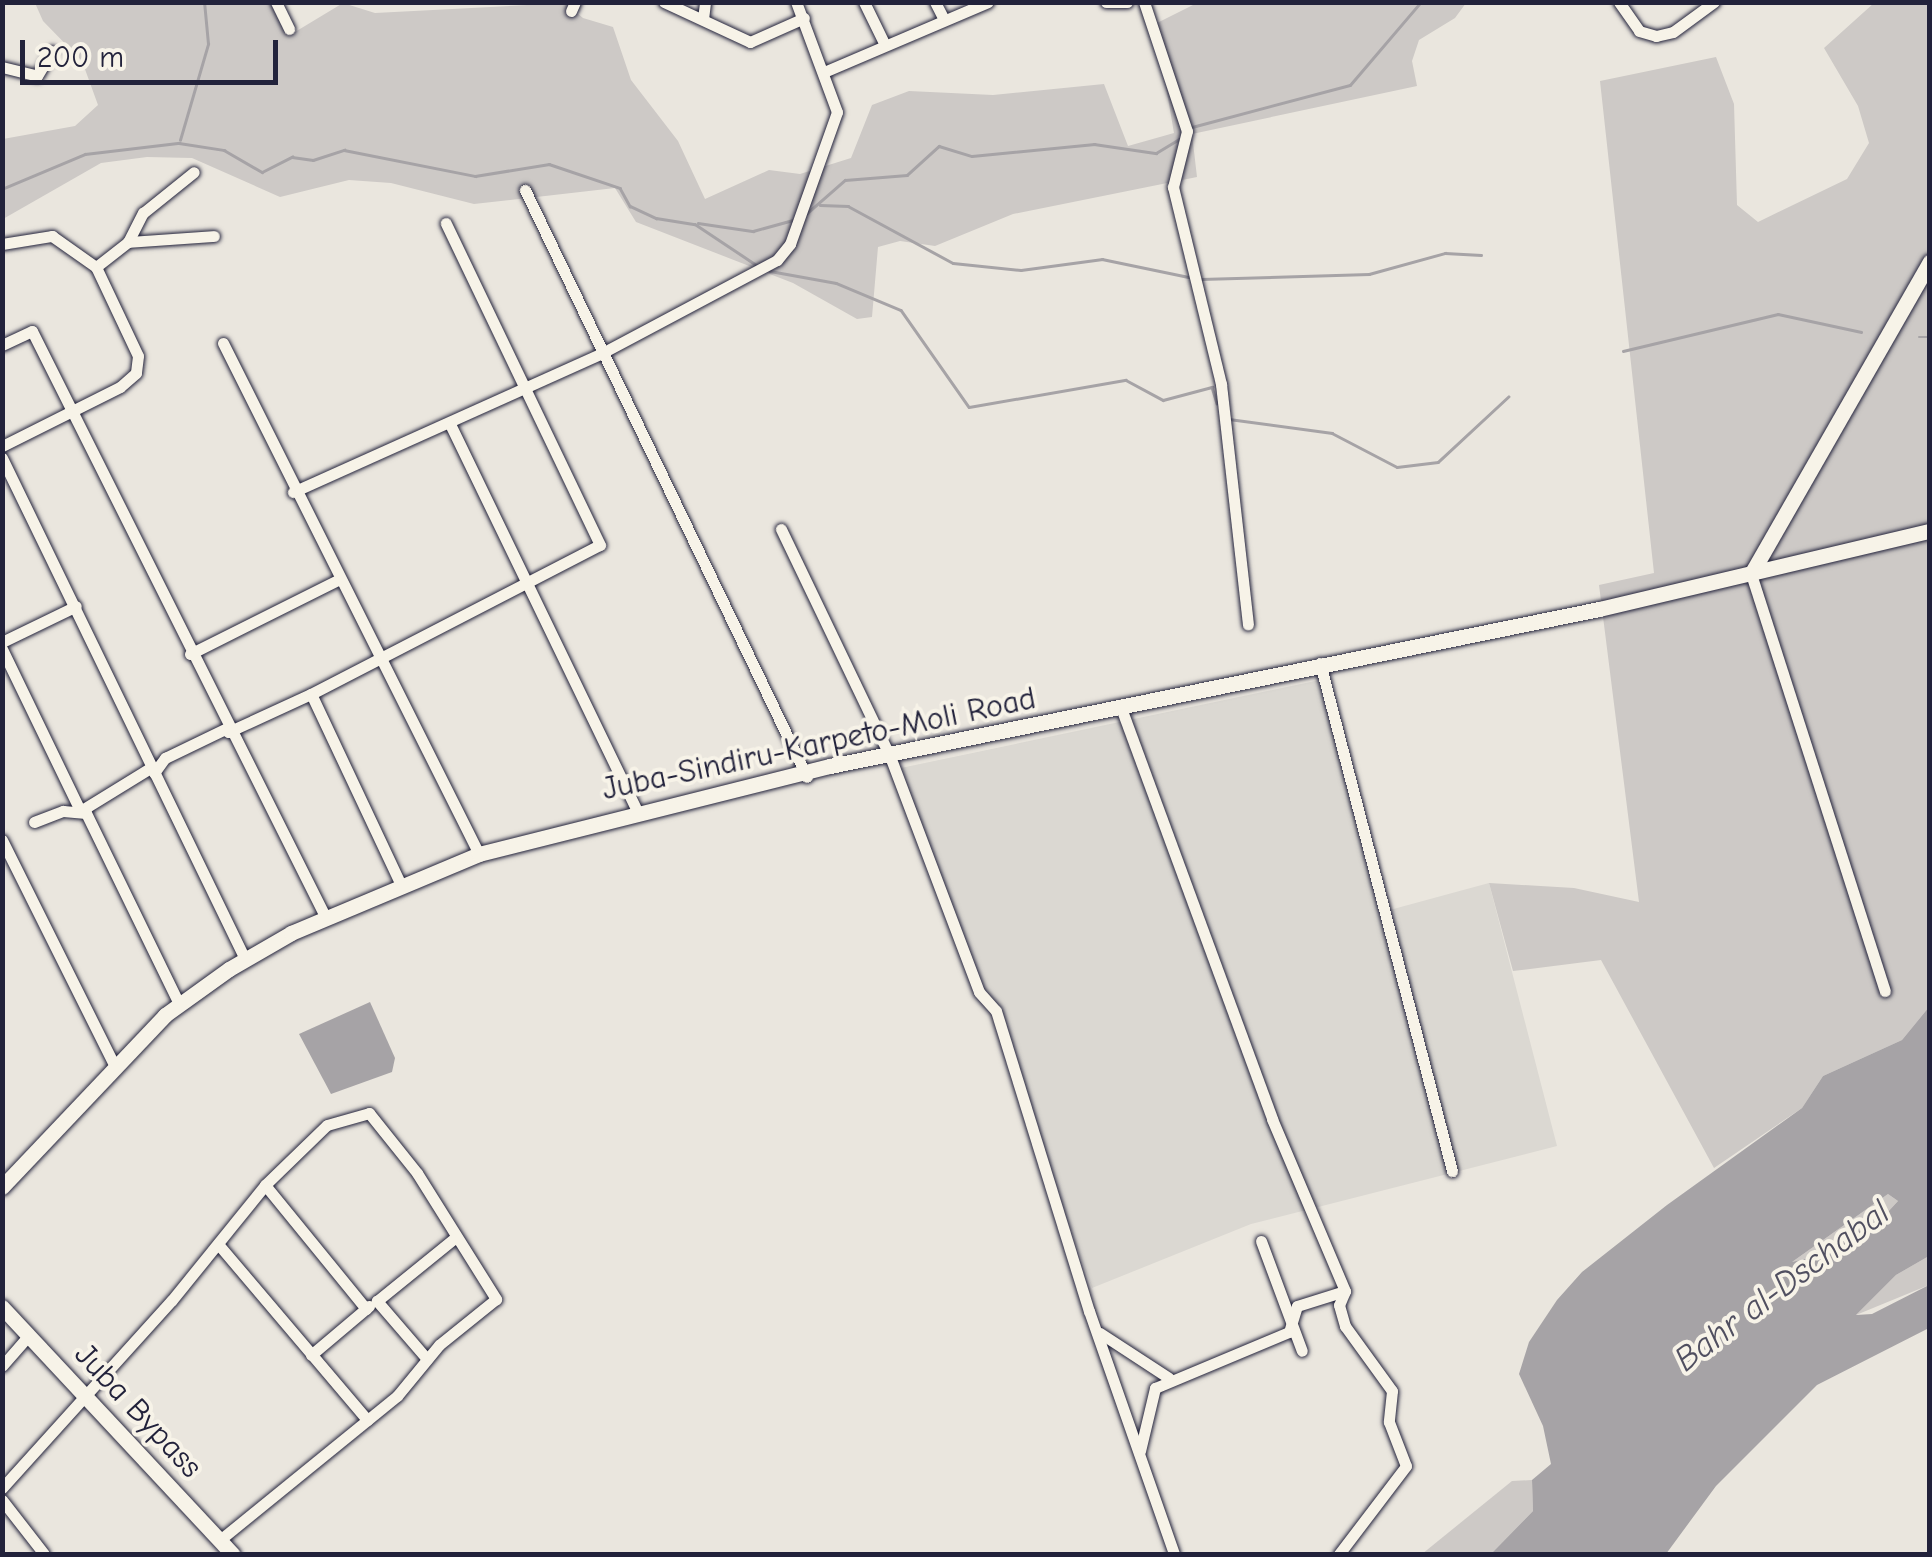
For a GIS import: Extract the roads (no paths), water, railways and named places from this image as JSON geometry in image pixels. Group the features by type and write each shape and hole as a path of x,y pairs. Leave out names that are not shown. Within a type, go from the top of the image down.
{"main road":[{"path":"1751,574 1930,262"},
{"name":"Juba-Sindiru-Karpeto-Moli Road","path":"2,1187 179,1004 245,959 326,918 478,854 638,813 807,777 830,766 892,758 1120,704 1751,574 1930,530"},
{"name":"Juba Bypass","path":"2,1307 232,1554"}],"street":[{"path":"276,2 289,29"},
{"path":"664,2 750,42 804,18"},
{"path":"703,19 705,2"},
{"path":"293,492 604,352 744,280 790,244 837,112 796,2"},
{"path":"864,2 885,45"},
{"path":"935,2 944,20"},
{"path":"824,72 988,2"},
{"path":"1106,2 1127,2"},
{"path":"1144,2 1187,130 1173,187 1221,384 1248,624"},
{"path":"1619,2 1639,31 1656,36 1673,32 1714,2"},
{"path":"2,67 37,76 52,51"},
{"path":"96,268 128,242 142,213 194,172"},
{"path":"525,190 807,777"},
{"path":"34,822 81,810 153,770 176,752 311,694 600,545 446,223"},
{"path":"2,244 52,236 96,268 138,356 136,373 2,446"},
{"path":"128,242 214,236"},
{"path":"2,345 32,331 227,730 326,918"},
{"path":"223,344 293,492 478,854"},
{"path":"450,424 638,813"},
{"path":"2,458 245,959"},
{"path":"781,529 892,758 979,992 996,1012 1174,1554"},
{"path":"1751,574 1885,991"},
{"path":"190,654 338,580"},
{"path":"76,606 2,646 179,1004"},
{"path":"1320,662 1452,1172"},
{"path":"311,694 401,884"},
{"path":"1120,704 1272,1119 1345,1292 1339,1305 1345,1326 1392,1391 1389,1422 1406,1466 1339,1554"},
{"path":"2,840 115,1067"},
{"path":"2,1488 266,1185 328,1126 369,1112 417,1173 496,1298 367,1420 220,1540"},
{"path":"266,1185 372,1305 428,1359"},
{"path":"311,1355 456,1237"},
{"path":"1261,1242 1290,1332 1302,1352"},
{"path":"218,1244 367,1420"},
{"path":"1290,1332 1297,1306 1345,1292"},
{"path":"1100,1332 1169,1378 1188,1378 1225,1355 1290,1332"},
{"path":"2,1366 29,1335"},
{"path":"1140,1453 1148,1401 1169,1378"},
{"path":"2,1500 44,1554"}],"water":[{"path":"370,1002 395,1058 392,1072 331,1094 299,1034"},
{"name":"Bahr al-Dschabal","path":"1929,1007 1929,1256 1896,1275 1856,1315 1872,1314 1929,1285 1929,1328 1817,1385 1716,1486 1666,1554 1491,1554 1533,1511 1532,1480 1551,1464 1543,1426 1519,1374 1529,1342 1557,1300 1582,1272 1667,1205 1802,1108 1823,1076 1902,1040","holes":["1888,1194 1898,1201 1886,1214 1820,1255 1792,1262"]}],"waterway":[{"path":"180,140 208,44 204,2"},
{"path":"1192,127 1350,85 1421,2"},
{"path":"805,215 845,180 907,175 939,146 972,156 1094,144 1156,153 1179,139"},
{"path":"2,189 85,154 179,143 224,150 262,172 292,157 313,160 344,150 475,176 549,164 620,188 630,206 656,218 695,224 758,266"},
{"path":"820,205 848,206 953,263 1021,270 1102,259 1188,277"},
{"path":"698,223 753,231 793,220"},
{"path":"1201,279 1369,274 1445,253 1481,255"},
{"path":"770,271 836,283 901,310 969,407 1126,380 1163,400 1212,387 1217,403"},
{"path":"1623,351 1778,314 1861,332"},
{"path":"1919,337 1930,337"},
{"path":"1229,419 1332,433 1397,467 1438,462 1508,397"}]}
